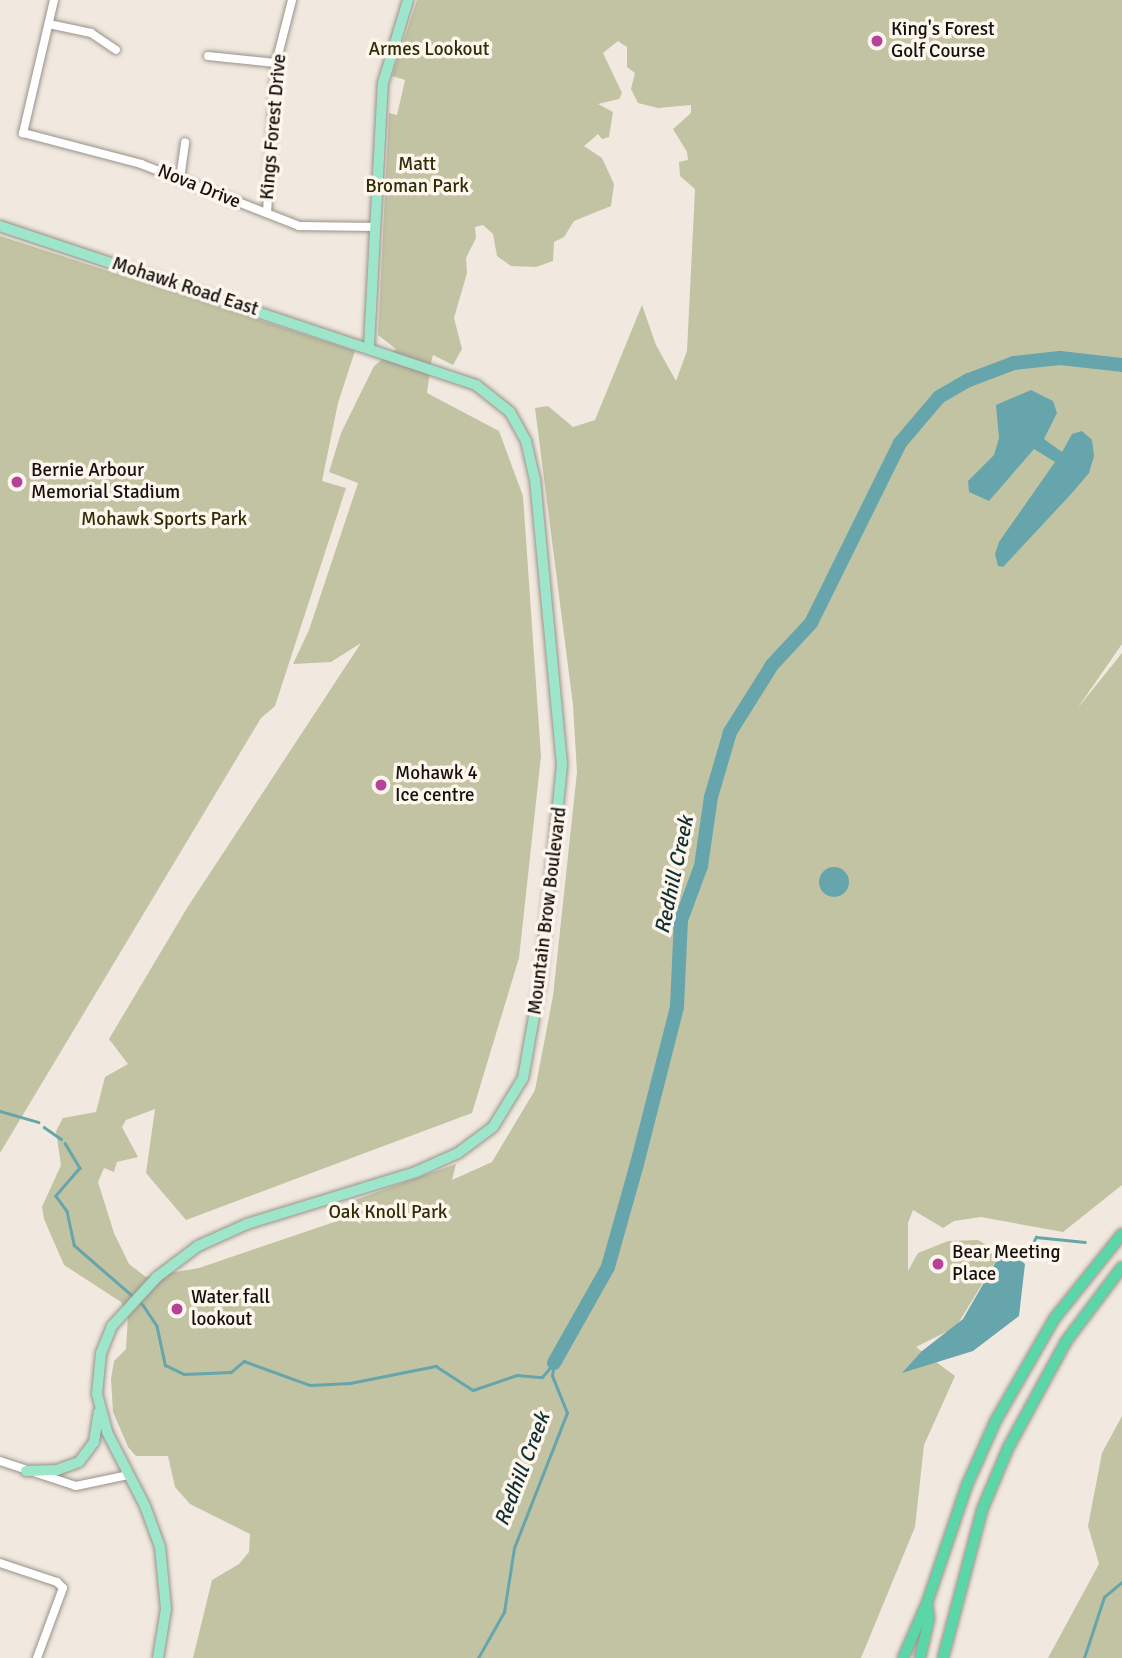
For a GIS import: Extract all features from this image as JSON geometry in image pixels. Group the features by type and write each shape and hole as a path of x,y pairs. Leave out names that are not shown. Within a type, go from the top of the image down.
{"highway":[{"path":"903,1658 927,1603 959,1508 1031,1354 1079,1287 1122,1234"},
{"path":"943,1658 982,1510 1024,1413 1102,1291 1122,1267"},
{"path":"920,1658 929,1619 927,1603"}],"main road":[{"path":"369,347 386,67 408,0"},
{"name":"Mohawk Road East","path":"0,226 369,347"},
{"name":"Mountain Brow Boulevard","path":"158,1658 166,1609 164,1568 153,1526 100,1408 99,1367 112,1326 157,1277 198,1246 247,1224 416,1172 458,1153 493,1127 523,1078 538,995 562,765 535,479 526,441 510,412 489,392 445,373 369,347"},
{"path":"26,1471 64,1468 82,1459 94,1442 100,1408"}],"street":[{"path":"54,0 49,24 91,33 116,50"},
{"name":"Kings Forest Drive","path":"267,213 276,63 292,0"},
{"name":"Nova Drive","path":"49,24 23,132 141,164 299,226 376,227"},
{"path":"208,56 276,63"},
{"path":"180,179 185,142"},
{"path":"0,1462 76,1486 128,1475"},
{"path":"0,1563 57,1582 63,1588 37,1658"}],"green space":[{"path":"417,0 1122,0 1122,644 1077,709 1122,653 1122,1185 1063,1232 981,1217 954,1221 943,1228 913,1210 908,1223 908,1271 918,1253 948,1241 978,1240 1001,1253 956,1327 916,1347 955,1376 924,1445 915,1527 861,1658 193,1658 212,1580 239,1564 249,1552 250,1534 190,1504 175,1487 168,1456 136,1456 128,1447 113,1412 111,1379 114,1361 126,1349 128,1316 121,1302 64,1265 44,1219 42,1207 61,1165 56,1131 63,1118 96,1112 105,1077 128,1064 109,1039 187,908 361,643 331,662 293,664 309,630 358,483 329,472 341,433 374,366 396,349 378,335 389,113 397,115 405,80 392,76","holes":["618,41 627,47 627,67 635,73 631,89 638,103 658,108 691,105 691,113 673,129 687,152 688,160 679,162 680,176 695,189 687,351 676,381 656,345 642,305 595,420 573,427 548,406 535,408 573,705 577,772 553,996 535,1090 492,1162 452,1180 456,1164 355,1200 361,1224 349,1217 199,1268 146,1277 129,1264 114,1233 98,1182 104,1168 114,1172 117,1162 138,1157 122,1127 126,1120 155,1109 146,1173 186,1220 472,1113 519,958 541,756 523,496 499,431 427,393 431,363 433,355 453,365 462,349 454,318 467,273 466,258 476,238 475,227 483,225 493,234 497,256 511,266 536,267 553,261 554,242 564,237 574,221 611,206 614,184 602,158 584,146 598,134 602,139 609,137 613,112 598,104 619,99 622,93 603,53"]},
{"name":"Mohawk Sports Park","path":"0,236 355,351 338,403 322,481 346,488 275,706 261,718 0,1153"},
{"path":"1122,1416 1122,1658 1048,1658 1099,1564 1088,1526 1102,1453"}],"water":[{"path":"1031,390 1053,401 1057,413 1044,439 1062,452 1072,434 1082,431 1092,440 1094,456 1089,473 1003,567 998,566 995,554 999,542 1055,462 1034,449 989,501 969,492 968,481 994,455 999,438 996,405"},
{"path":"834,867 844,872 849,882 844,892 834,897 824,892 819,882 824,872"},
{"path":"1005,1246 1025,1264 1019,1316 973,1351 902,1373 922,1351 963,1319"}],"waterway":[{"name":"Redhill Creek","path":"554,1363 608,1267 637,1164 677,1007 681,920 701,866 711,797 730,732 772,665 811,623 900,443 939,397 969,380 1014,363 1060,358 1122,365"},
{"path":"0,1111 38,1122"},
{"path":"44,1127 61,1139"},
{"path":"65,1143 80,1168 56,1196 67,1211 74,1245 143,1305 157,1326 165,1365 184,1374 231,1372 244,1361 310,1385 350,1383 436,1366 473,1390 517,1375 542,1377 554,1363"},
{"path":"1028,1252 1036,1237 1085,1242"},
{"name":"Redhill Creek","path":"478,1658 504,1612 514,1548 567,1413 552,1376 554,1364"},
{"path":"1084,1658 1104,1597 1122,1582"}],"place":[{"name":"King's Forest Golf Course","path":"877,41"},
{"name":"Bernie Arbour Memorial Stadium","path":"17,482"},
{"name":"Mohawk 4 Ice centre","path":"381,785"},
{"name":"Bear Meeting Place","path":"938,1264"},
{"name":"Water fall lookout","path":"177,1309"}],"park label":[{"name":"Armes Lookout","path":"429,50"},
{"name":"Matt Broman Park","path":"417,176"},
{"name":"Oak Knoll Park","path":"388,1213"}]}
